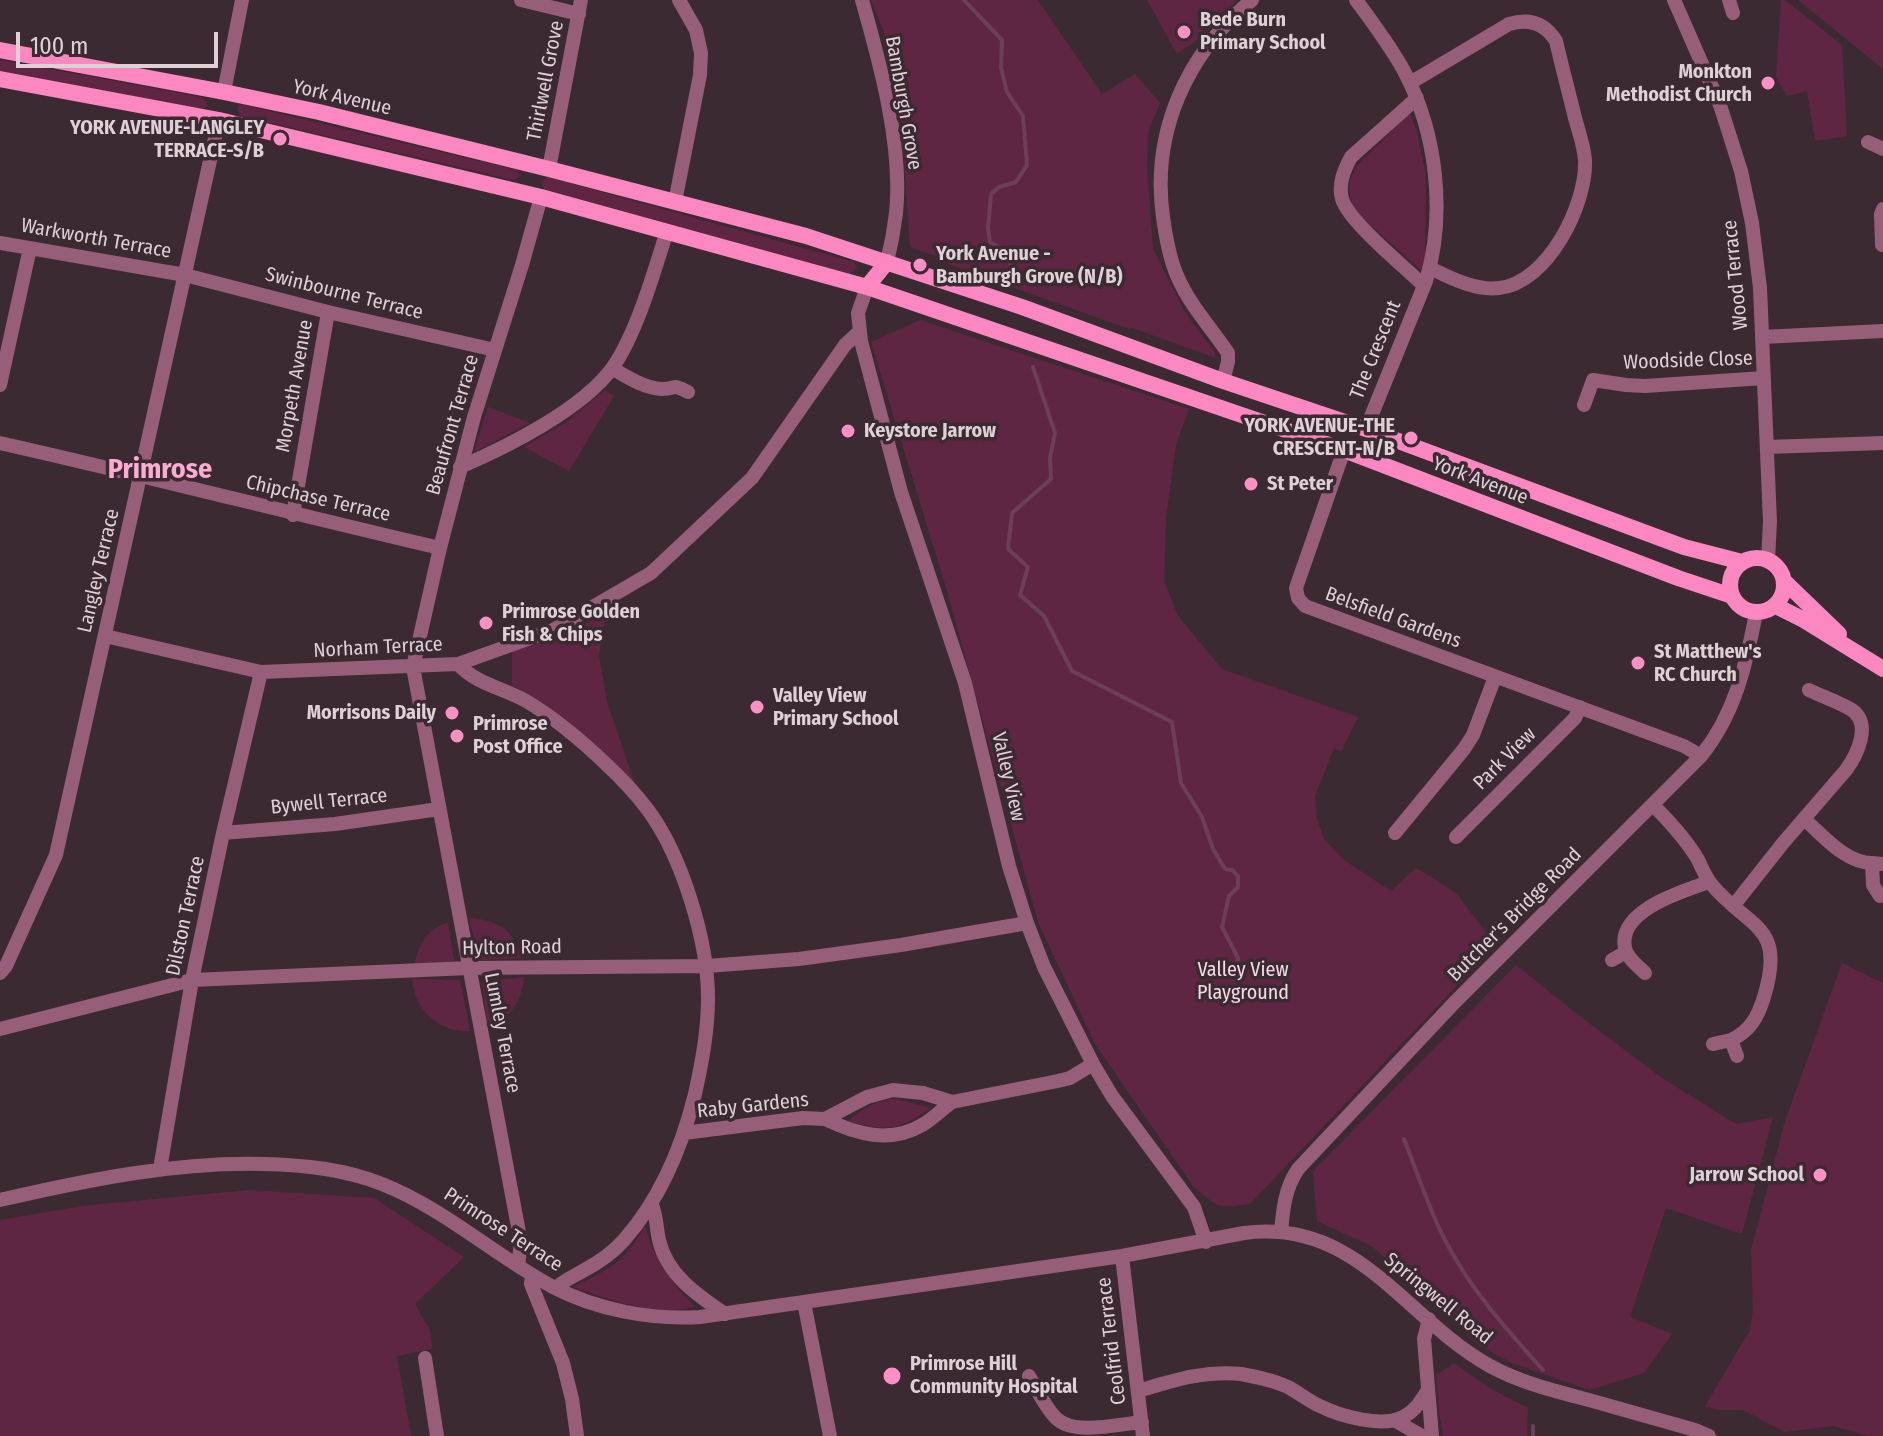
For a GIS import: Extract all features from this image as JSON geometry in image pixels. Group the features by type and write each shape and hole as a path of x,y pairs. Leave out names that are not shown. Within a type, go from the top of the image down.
{"main road":[{"name":"York Avenue","path":"0,50 319,112 806,236 1037,312 1684,547 1742,562"},
{"name":"York Avenue","path":"0,79 219,120 534,195 867,287 1344,450 1732,596"},
{"path":"219,120 224,92"},
{"path":"532,165 534,195"},
{"path":"867,287 887,262"},
{"path":"1214,407 1223,381"},
{"path":"1344,450 1366,429"},
{"path":"1784,581 1781,599 1776,606 1756,613 1739,606 1730,587 1731,577 1742,562 1768,560 1776,565 1784,581 1864,657"},
{"path":"1776,606 1883,669"}],"street":[{"path":"224,92 242,0"},
{"path":"521,0 580,7"},
{"path":"675,202 700,75 701,53 696,30 679,0"},
{"name":"Bamburgh Grove","path":"862,0 880,61 896,169 896,211 887,262"},
{"path":"1223,381 1228,353 1192,304 1173,265 1166,235 1160,175 1163,141 1184,81 1209,44 1252,0"},
{"name":"The Crescent","path":"1356,0 1403,69 1417,98 1428,135 1434,179 1435,226 1430,268 1366,429"},
{"name":"Wood Terrace","path":"1674,0 1720,105 1741,171 1752,223 1760,288 1770,522 1768,560"},
{"name":"Thirlwell Grove","path":"549,169 580,7"},
{"path":"1410,83 1509,24 1521,20 1541,25 1556,41 1585,156 1582,190 1577,206 1553,249 1532,273 1516,284 1489,288 1457,281 1430,268"},
{"name":"The Crescent","path":"1417,98 1351,157 1345,167 1341,190 1342,200 1352,217 1424,286"},
{"name":"Langley Terrace","path":"0,973 6,966 56,855 219,120"},
{"path":"1868,142 1883,149"},
{"name":"Beaufront Terrace","path":"413,667 460,467 522,265 534,195"},
{"path":"1882,245 1883,209"},
{"path":"460,467 561,413 590,391 612,368 632,330 667,231"},
{"name":"Warkworth Terrace","path":"0,243 185,275"},
{"path":"0,385 30,248"},
{"name":"Swinbourne Terrace","path":"185,275 495,350"},
{"name":"Valley View","path":"867,287 858,313 859,332 901,492 965,683 1005,851 1027,923 1044,967 1093,1064 1112,1096 1194,1207 1206,1242"},
{"name":"Morpeth Avenue","path":"293,515 328,312"},
{"path":"1762,337 1883,331"},
{"name":"Norham Terrace","path":"105,636 261,672 458,664 553,630 651,573 752,478 845,345 859,332"},
{"path":"612,368 641,384 663,389 676,386 688,392"},
{"name":"Woodside Close","path":"1584,405 1593,380 1645,386 1764,378"},
{"name":"Chipchase Terrace","path":"0,443 440,548"},
{"path":"1767,447 1883,443"},
{"name":"Belsfield Gardens","path":"1344,450 1296,588 1298,598 1305,606 1684,746 1701,756"},
{"name":"Butcher's Bridge Road","path":"1281,1232 1285,1196 1298,1169 1454,1003 1713,742 1737,692 1756,613"},
{"path":"458,664 478,680 512,693 544,713 606,764 636,795 661,830 674,857 697,922 707,966 707,1032 684,1133 671,1167 651,1203 608,1257 556,1288"},
{"name":"Lumley Terrace","path":"413,667 521,1243 518,1266"},
{"name":"Dilston Terrace","path":"160,1169 192,980 261,672"},
{"path":"1395,833 1473,735 1495,677"},
{"path":"1734,905 1855,758 1861,734 1859,718 1853,711 1809,690"},
{"name":"Park View","path":"1456,837 1575,718 1580,707"},
{"path":"1653,805 1675,827 1696,856 1709,882 1761,930 1768,942 1770,976 1753,1023 1743,1034 1713,1044"},
{"name":"Bywell Terrace","path":"223,833 335,824 439,809"},
{"path":"1804,819 1846,855 1858,861 1878,864 1873,885 1880,896"},
{"path":"1645,973 1626,952 1625,941 1641,912 1662,899 1709,882"},
{"name":"Hylton Road","path":"0,1029 192,980 469,968 707,966 799,959 1027,923"},
{"path":"1612,960 1626,952"},
{"path":"1731,1040 1737,1056"},
{"name":"Raby Gardens","path":"684,1133 803,1118 825,1119 865,1135 900,1135 922,1125 952,1102 1058,1081 1093,1064"},
{"name":"Raby Gardens","path":"825,1119 867,1097 893,1090 923,1093 952,1102"},
{"name":"Primrose Terrace","path":"0,1200 59,1186 160,1169 248,1164 323,1167 357,1175 426,1204 532,1275 575,1297 621,1311 675,1318 725,1314 1206,1242"},
{"path":"651,1203 664,1256 672,1269 698,1295 725,1314"},
{"name":"Springwell Road","path":"1206,1242 1262,1231 1323,1242 1346,1254 1394,1288 1462,1347 1489,1365 1554,1391 1709,1436"},
{"name":"Ceolfrid Terrace","path":"1126,1256 1142,1429"},
{"path":"532,1275 531,1284 568,1382 577,1436"},
{"path":"804,1302 830,1436"},
{"path":"1429,1319 1424,1339 1432,1436"},
{"path":"425,1358 437,1436"},
{"path":"1138,1391 1194,1375 1239,1374 1270,1380 1318,1405 1349,1416 1388,1422 1403,1418 1417,1407 1428,1390"},
{"path":"1029,1376 1055,1417 1063,1424 1074,1428 1142,1429"},
{"path":"1394,1420 1422,1436"}],"green space":[{"path":"871,0 1038,0 1102,94 1135,74 1160,103 1148,132 1147,169 1153,248 1184,311 1216,358 945,263 941,258 910,247 901,118 884,32"},
{"name":"Bede Burn Primary School","path":"1147,0 1238,0 1205,27 1200,38 1177,54"},
{"path":"1781,0 1842,45 1847,136 1815,141 1807,91 1787,96 1776,77"},
{"path":"1798,0 1883,0 1883,69"},
{"path":"0,60 201,97 207,106 200,110 0,71"},
{"path":"239,104 517,170 520,176 514,180 241,116 237,109"},
{"path":"1405,114 1411,115 1417,132 1426,175 1425,265 1421,270 1356,212 1349,188 1361,162"},
{"path":"547,177 854,262 857,269 849,274 544,189 541,182"},
{"name":"Valley View Playground","path":"920,320 1189,409 1176,445 1166,517 1164,581 1178,616 1222,669 1358,717 1341,752 1334,748 1315,796 1317,819 1324,839 1344,860 1391,891 1416,868 1455,892 1486,932 1502,938 1251,1203 1219,1205 1193,1186 1095,1044 1038,922 947,591 871,342"},
{"path":"605,390 614,396 569,471 524,447 565,423"},
{"path":"488,407 530,423 474,452"},
{"path":"606,614 599,655 607,702 635,784 577,731 512,685 512,651 561,635"},
{"path":"469,918 488,921 503,928 514,940 522,958 479,960"},
{"path":"448,922 454,961 414,965 425,939"},
{"name":"Jarrow School","path":"1842,963 1883,983 1883,1436 1869,1436 1834,1426 1785,1432 1743,1410 1718,1410 1705,1406 1750,1330 1753,1310 1751,1250 1785,1121"},
{"path":"1516,965 1662,1078 1736,1124 1773,1117 1742,1234 1666,1208 1630,1317 1672,1334 1644,1373 1590,1390 1512,1363 1480,1346 1373,1247 1317,1221 1313,1171"},
{"path":"524,977 514,1008 503,1019 487,1025 482,982"},
{"path":"412,979 460,980 470,1031 446,1027 426,1013 414,992"},
{"path":"896,1099 931,1108 910,1121 891,1127 872,1127 848,1121 870,1106"},
{"path":"249,1190 374,1198 464,1257 415,1304 430,1330 432,1349 397,1356 411,1436 0,1436 0,1220 82,1206"},
{"path":"645,1226 665,1270 695,1307 680,1310 649,1308 618,1302 573,1287 615,1264 638,1239"},
{"path":"1454,1363 1491,1389 1528,1408 1527,1436 1443,1436 1436,1375"}],"waterway":[{"path":"964,0 1002,40 1001,68 1007,92 1023,116 1027,165 1016,182 999,187 991,194 988,228 990,242 1006,251 1010,264"},
{"path":"1033,367 1055,433 1050,458 1051,479 1012,513 1008,549 1028,567 1020,595 1044,616 1072,671 1172,722 1181,783 1202,817 1213,849 1225,869 1232,870 1238,876 1238,887 1229,896 1222,927 1238,958 1237,972"},
{"path":"1404,1139 1435,1218 1456,1260 1490,1309 1543,1370"},
{"path":"1533,1426 1533,1436"}],"place":[{"name":"Bede Burn Primary School","path":"1184,32"},
{"name":"Monkton Methodist Church","path":"1768,83"},
{"name":"YORK AVENUE-LANGLEY TERRACE-S/B","path":"280,139"},
{"name":"York Avenue - Bamburgh Grove (N/B)","path":"920,265"},
{"name":"Keystore Jarrow","path":"848,431"},
{"name":"YORK AVENUE-THE CRESCENT-N/B","path":"1411,438"},
{"name":"St Peter","path":"1251,484"},
{"name":"Primrose Golden Fish & Chips","path":"486,623"},
{"name":"St Matthew's RC Church","path":"1638,663"},
{"name":"Valley View Primary School","path":"757,707"},
{"name":"Morrisons Daily","path":"452,713"},
{"name":"Primrose Post Office","path":"457,736"},
{"name":"Jarrow School","path":"1820,1175"},
{"name":"Primrose Hill Community Hospital","path":"892,1376"}],"district":[{"name":"Primrose","path":"160,470"}]}
